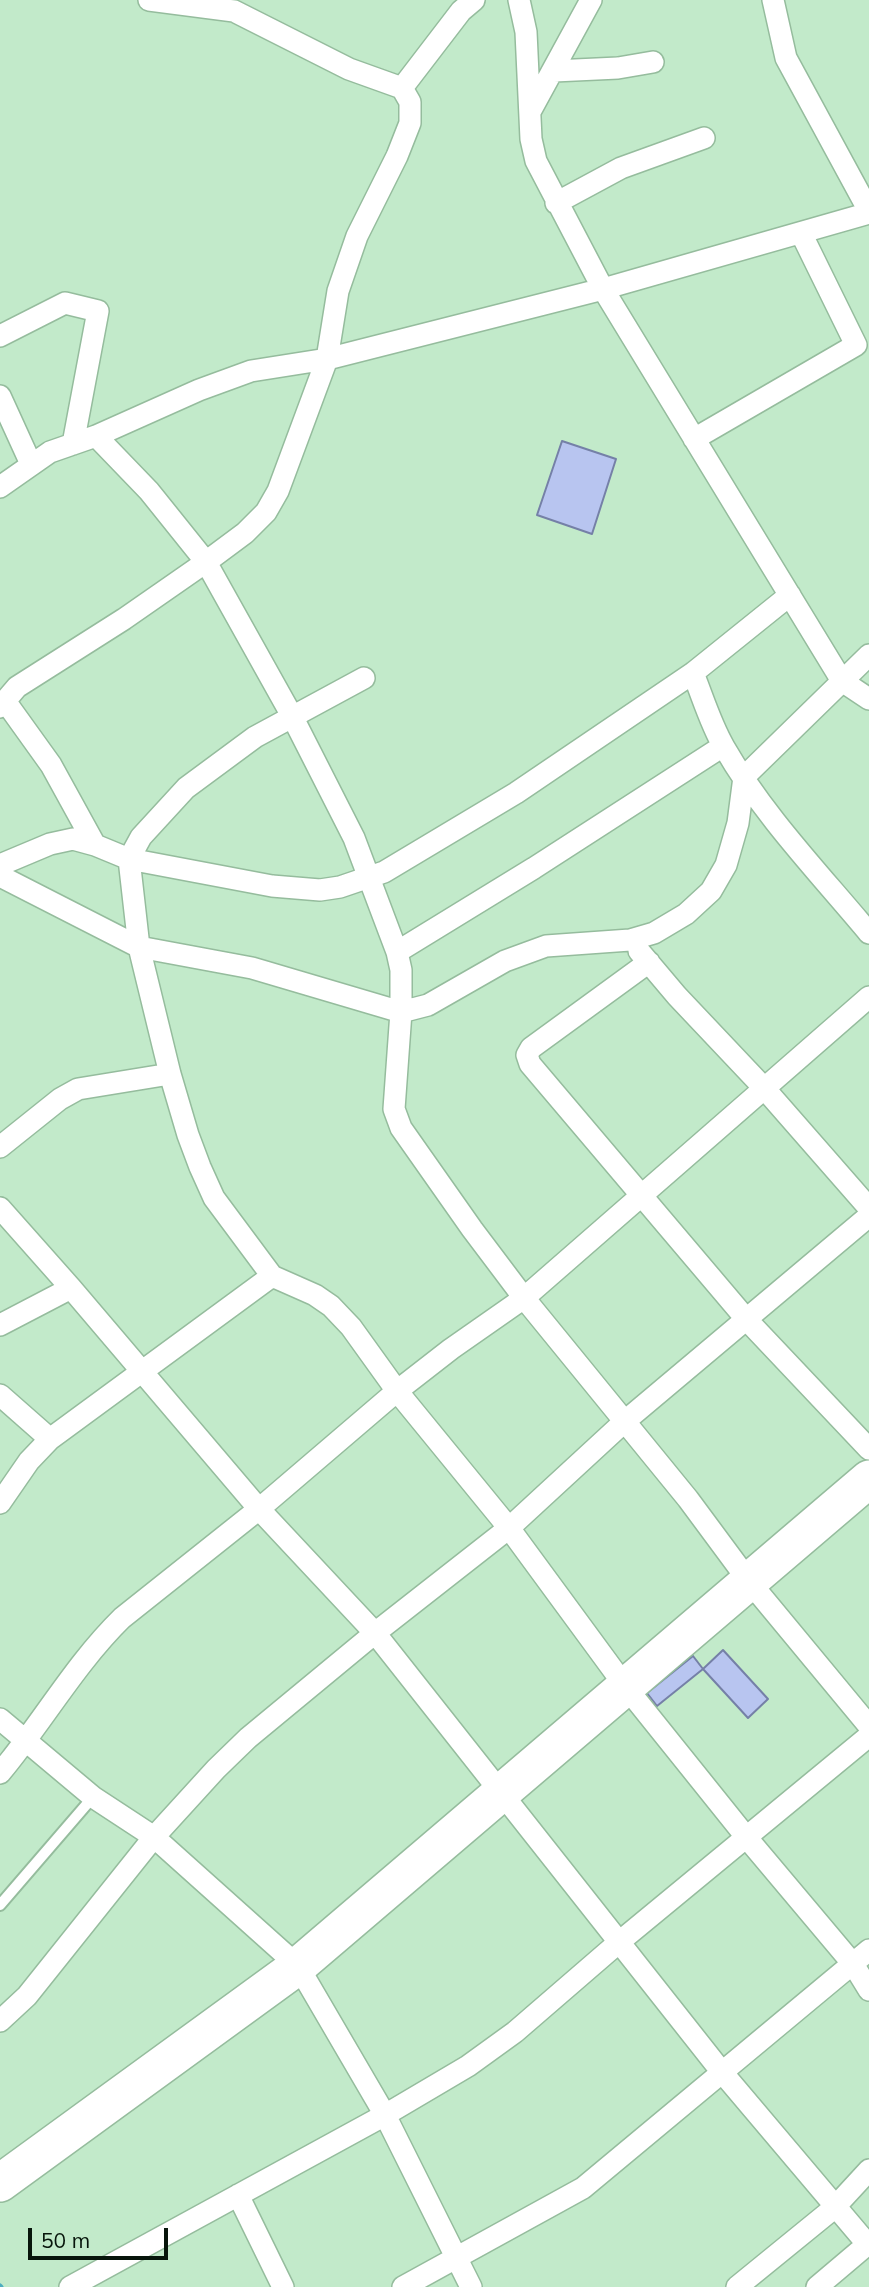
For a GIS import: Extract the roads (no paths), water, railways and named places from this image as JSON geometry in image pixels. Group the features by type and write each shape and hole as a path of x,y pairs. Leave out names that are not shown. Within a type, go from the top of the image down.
{"highway":[{"path":"0,2183 298,1966 869,1479"}],"street":[{"path":"95,845 51,765 3,704 17,687 124,619 206,562 245,533 267,512 278,491 327,359 338,291 357,236 397,156 410,123 410,102 402,88 349,69 234,11 149,0"},
{"path":"402,88 461,11 474,0"},
{"path":"519,0 526,32 531,139 536,161 556,203 603,289 842,681 869,699"},
{"path":"531,110 591,0"},
{"path":"0,487 50,452 96,436 199,390 251,371 327,359 603,289 869,212 786,58 774,0"},
{"path":"554,71 618,68 653,62"},
{"path":"556,203 621,168 704,138"},
{"path":"694,439 863,342 801,233"},
{"path":"0,335 65,303 98,311 73,444"},
{"path":"0,396 32,464"},
{"path":"96,436 149,491 206,562 292,716 354,838 397,952 401,970 401,1013 394,1109 401,1128 524,1298 688,1499 748,1580 869,1726"},
{"path":"0,865 73,839 129,859 284,887 330,889 369,878 384,872 516,793 693,673 790,596"},
{"path":"0,876 139,947 252,968 401,1013 428,1005 505,961 547,946 630,940 654,933 686,914 711,891 726,865 738,823 744,777 869,655"},
{"path":"693,673 723,746 790,840 869,933"},
{"path":"363,678 255,737 186,788 141,837 129,859 139,947 188,1135 214,1198 272,1276 315,1295 331,1306 351,1327 397,1391 509,1528 625,1686 747,1838 861,1957 869,1990"},
{"path":"397,952 534,868 723,746"},
{"path":"630,940 677,996 764,1088 869,1208"},
{"path":"649,962 530,1048 527,1055 530,1064 747,1320 869,1449"},
{"path":"0,1773 26,1742 101,1638 122,1618 259,1509 397,1391 524,1298 869,997"},
{"path":"0,1147 60,1098 78,1089 170,1074"},
{"path":"0,1208 259,1509 375,1633 721,2071 834,2208 868,2244 817,2287"},
{"path":"0,2021 27,1996 153,1837 248,1738 375,1633 509,1528 624,1422 869,1216"},
{"path":"0,1503 29,1461 50,1439 272,1276"},
{"path":"0,1325 71,1288"},
{"path":"0,1395 50,1439"},
{"path":"0,1719 93,1797 153,1837 298,1966 385,2115 471,2287"},
{"path":"70,2287 385,2115 468,2066 506,2039 869,1736"},
{"path":"403,2287 583,2189 721,2071 861,1957"},
{"path":"737,2287 834,2208 869,2170"},
{"path":"238,2195 283,2287"}],"lane":[{"path":"0,1905 93,1797"}]}
